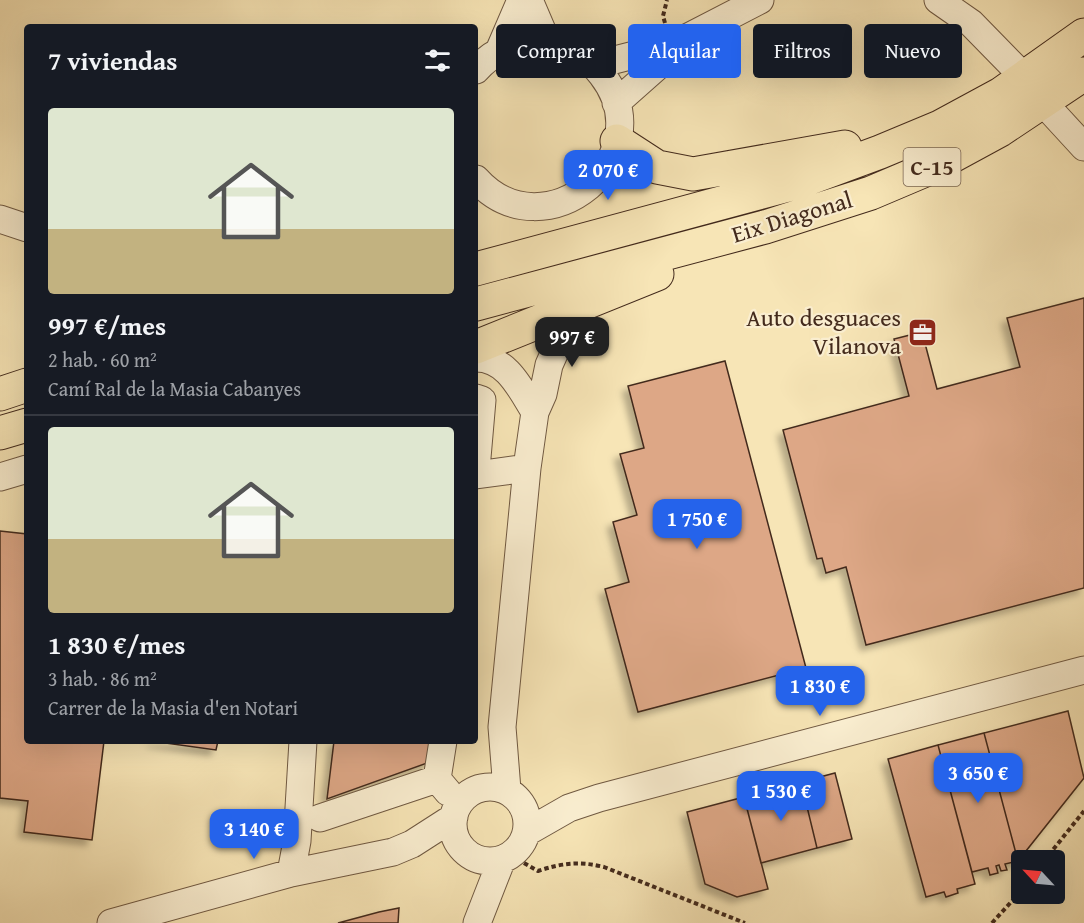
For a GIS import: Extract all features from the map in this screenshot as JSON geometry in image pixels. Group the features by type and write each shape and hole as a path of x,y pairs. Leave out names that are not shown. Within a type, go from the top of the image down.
{"highway":[{"name":"C-15","path":"880,152 940,127 1001,94 1084,35"},
{"name":"Eix Diagonal","path":"478,303 765,227 871,193 930,168 1000,130 1084,74"},
{"path":"617,141 657,167 693,174 846,147 880,152"},
{"name":"Eix Diagonal","path":"478,268 799,182 880,152"},
{"path":"478,346 574,309 640,279 675,269 693,246"},
{"path":"0,394 24,387"},
{"path":"0,433 24,426"}],"street":[{"path":"511,24 521,0"},
{"path":"529,0 539,24"},
{"path":"713,24 759,0"},
{"path":"938,0 971,24 1018,71"},
{"path":"478,68 496,53"},
{"path":"478,182 483,188 504,201 528,207 552,206 575,198 595,183 609,164 619,128 616,103 605,78"},
{"path":"616,103 644,78"},
{"path":"1050,110 1084,147"},
{"path":"0,219 24,227"},
{"path":"412,844 466,853 483,861 502,859 511,855 521,845 527,832 527,818 515,798 502,727 527,468 535,412 543,394 549,365 574,309"},
{"path":"478,358 488,358 509,371 535,412"},
{"path":"478,399 482,400 478,446"},
{"path":"478,475 527,468"},
{"path":"0,477 24,470"},
{"path":"527,832 569,808 1084,670"},
{"path":"476,923 466,853 453,829 463,804 502,727"},
{"path":"291,873 297,841 303,744"},
{"path":"437,779 442,744"},
{"path":"437,779 463,804"},
{"path":"320,818 437,779"},
{"path":"111,923 291,873 393,852 412,844 463,804 491,786 515,798 569,808"},
{"path":"476,923 502,859"}],"path":[{"path":"1053,850 1084,811"},
{"path":"538,871 562,863 584,862 604,867 745,923"},
{"path":"992,923 1011,902"}],"building":[{"path":"1084,298 1084,588 866,645 846,567 826,573 822,558 817,559 783,430 909,396 894,339 922,332 937,389 1020,367 1007,318"},
{"path":"725,361 806,668 638,712 605,589 629,582 613,522 637,515 620,454 644,448 628,386"},
{"path":"0,531 24,534 24,744 104,744 92,840 24,832 28,801 0,798"},
{"path":"1068,711 1084,778 1027,850 1015,850 984,733"},
{"path":"984,733 1015,850 1011,850 1011,863 1005,864 1007,870 1001,871 999,865 996,866 998,873 990,875 988,868 972,872 938,745"},
{"path":"173,744 217,744 216,750"},
{"path":"334,744 433,744 430,762 327,799"},
{"path":"938,745 975,884 957,889 958,893 946,897 944,892 926,897 888,759"},
{"path":"835,773 852,839 817,848 801,782"},
{"path":"801,782 817,848 761,863 744,797"},
{"path":"744,797 768,889 737,897 705,884 687,812"},
{"path":"399,908 398,923 338,923 379,912"}],"place":[{"name":"Auto desguaces Vilanova","path":"922,332"}]}
